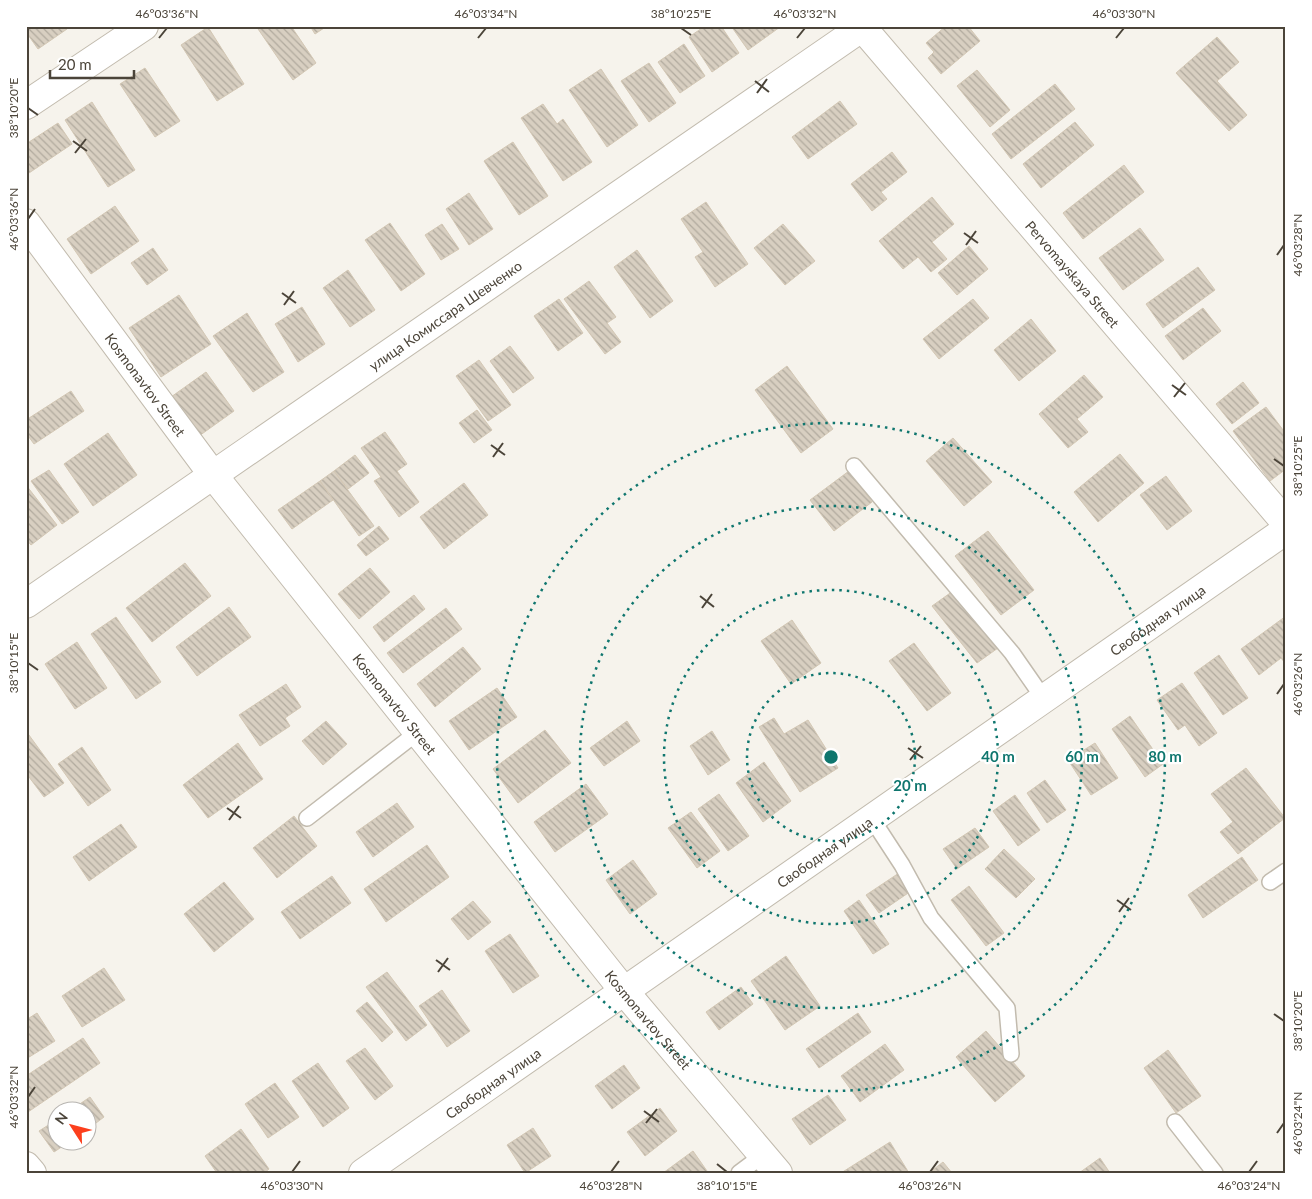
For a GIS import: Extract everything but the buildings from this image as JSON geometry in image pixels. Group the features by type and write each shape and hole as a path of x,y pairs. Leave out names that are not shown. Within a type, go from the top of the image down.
{"street":[{"path":"26,105 144,26"},
{"name":"улица Комиссара Шевченко","path":"26,604 862,27"},
{"name":"Pervomayskaya Street","path":"862,27 1286,523"},
{"name":"Kosmonavtov Street","path":"26,224 213,475 624,991 771,1164"},
{"name":"Свободная улица","path":"363,1173 1286,530"},
{"path":"26,1166 32,1173"}],"lane":[{"path":"854,466 1012,653 1044,698"},
{"path":"307,818 418,732"},
{"path":"872,818 902,865 931,918 1008,1008 1011,1054"},
{"path":"1270,882 1286,871"},
{"path":"1175,1122 1215,1173"},
{"path":"738,1173 771,1164"}]}
